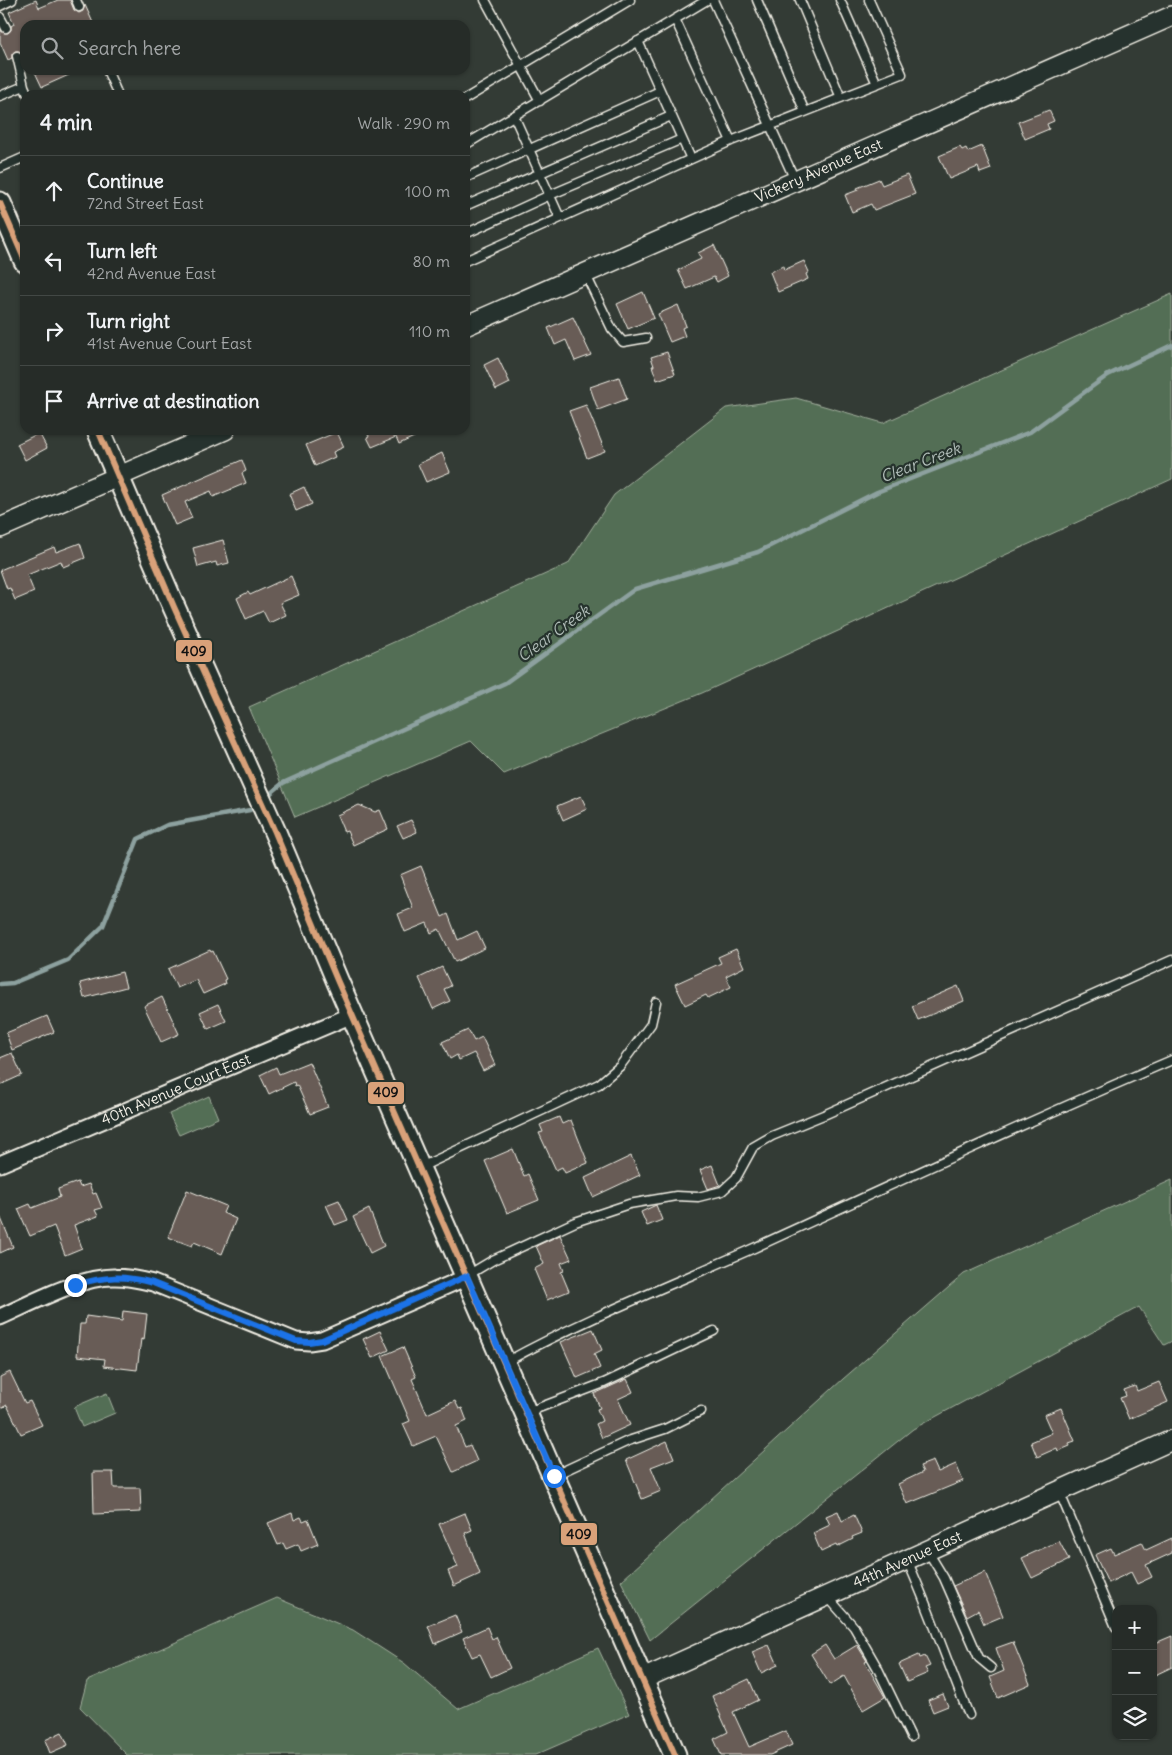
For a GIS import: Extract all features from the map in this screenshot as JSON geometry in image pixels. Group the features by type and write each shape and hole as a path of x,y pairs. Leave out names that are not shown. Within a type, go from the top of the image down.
{"main road":[{"path":"0,202 20,249"},
{"path":"100,435 273,828 352,1015 675,1755"}],"street":[{"name":"Vickery Avenue East","path":"470,324 1172,16"},
{"path":"0,528 214,435"},
{"name":"40th Avenue Court East","path":"0,1164 352,1015"},
{"path":"0,1317 81,1283 113,1277 131,1278 153,1283 296,1341 309,1342 322,1340 467,1276"},
{"name":"44th Avenue East","path":"643,1679 1172,1440"}],"lane":[{"path":"0,6 12,0"},
{"path":"485,0 540,101"},
{"path":"470,96 630,0"},
{"path":"470,142 706,0"},
{"path":"713,0 795,180"},
{"path":"757,0 805,112"},
{"path":"800,0 841,98"},
{"path":"840,0 877,84"},
{"path":"470,259 731,141 902,74 869,0"},
{"path":"0,17 6,28"},
{"path":"675,19 731,141"},
{"path":"638,42 691,159"},
{"path":"17,56 20,69"},
{"path":"21,75 26,90"},
{"path":"109,75 116,90"},
{"path":"0,96 24,86"},
{"path":"470,176 660,91"},
{"path":"514,116 560,218"},
{"path":"470,204 671,116"},
{"path":"470,232 682,138"},
{"path":"0,168 20,158"},
{"path":"585,273 612,329 623,342 646,338"},
{"path":"467,1276 493,1260 575,1222 629,1204 676,1196 698,1197 722,1191 736,1178 753,1146 772,1136 826,1114 1172,960"},
{"path":"419,1168 599,1084 620,1066 651,1024 656,1002"},
{"path":"504,1363 549,1338 1172,1060"},
{"path":"526,1412 604,1383 714,1331"},
{"path":"554,1476 628,1440 664,1429 701,1410"},
{"path":"1059,1491 1112,1617"},
{"path":"927,1550 944,1578 979,1658 991,1668"},
{"path":"907,1560 969,1715"},
{"path":"827,1596 859,1635 877,1667 910,1738"}],"green space":[{"path":"1172,294 1172,479 702,693 504,774 471,741 295,817 249,707 568,564 614,495 726,408 796,398 883,423"},
{"path":"209,1096 218,1118 179,1135 169,1114"},
{"path":"1172,1180 1172,1341 1164,1345 1139,1307 913,1429 650,1640 621,1581 843,1379 964,1274"},
{"path":"107,1393 115,1413 82,1427 74,1407"},
{"path":"277,1598 353,1630 404,1663 458,1709 598,1648 629,1714 535,1755 127,1755 80,1707 87,1681"}],"building":[{"path":"36,0 39,8 58,0 70,0 74,10 79,13 83,11 85,5 92,20 20,20 20,52 15,51 12,54 12,58 8,60 0,42 0,30 8,33 14,24 9,12"},
{"path":"36,75 69,75 42,87"},
{"path":"1049,110 1054,121 1047,124 1049,129 1025,139 1018,122"},
{"path":"982,146 991,169 980,173 978,167 949,179 939,156 960,147 962,150 966,148 968,152"},
{"path":"907,175 915,194 874,210 871,204 852,212 845,195 879,179 882,185"},
{"path":"714,245 728,276 717,282 714,277 687,289 678,270 701,259 698,253"},
{"path":"804,261 809,272 806,274 808,279 778,292 770,272 783,266 784,270"},
{"path":"643,292 654,318 628,329 617,304"},
{"path":"678,305 686,326 682,328 685,336 670,342 658,314"},
{"path":"573,317 591,355 575,361 566,340 555,345 548,328"},
{"path":"667,352 675,374 657,380 651,357"},
{"path":"498,358 510,383 496,390 484,365"},
{"path":"619,377 627,399 598,410 590,387"},
{"path":"586,405 605,451 587,458 569,411"},
{"path":"35,435 40,435 47,448 25,460 17,444"},
{"path":"330,435 338,435 344,447 333,452 335,457 315,466 306,445"},
{"path":"418,435 399,444 396,437 372,447 367,437"},
{"path":"442,453 450,472 426,482 418,464"},
{"path":"242,460 246,471 242,473 246,483 213,497 211,491 185,502 192,518 175,525 162,495"},
{"path":"304,487 312,504 296,511 289,494"},
{"path":"223,540 229,563 217,566 216,562 198,567 193,548"},
{"path":"80,543 85,558 63,567 61,561 27,575 34,592 15,600 10,588 7,589 0,570 54,547 56,552"},
{"path":"291,576 299,595 280,603 286,615 269,623 263,611 246,619 237,598 248,592 250,595"},
{"path":"581,796 587,809 563,820 557,806"},
{"path":"359,805 375,812 380,810 388,829 353,845 347,831 344,832 337,815"},
{"path":"411,820 417,832 403,838 397,826"},
{"path":"421,866 442,917 448,914 458,940 477,931 485,948 455,962 439,929 431,933 427,923 405,932 398,914 413,908 400,875"},
{"path":"736,949 744,967 726,976 731,987 708,998 706,995 685,1005 675,984 721,963 718,957"},
{"path":"210,950 211,952 213,951 226,979 224,980 225,984 203,994 196,980 177,988 168,969"},
{"path":"442,967 451,986 444,989 450,1001 433,1009 419,978"},
{"path":"122,972 126,987 84,998 80,983"},
{"path":"958,986 964,1001 918,1020 912,1006"},
{"path":"162,997 179,1034 161,1042 144,1006"},
{"path":"218,1004 226,1021 208,1029 200,1012"},
{"path":"47,1016 54,1032 12,1050 6,1033"},
{"path":"468,1030 474,1041 482,1037 495,1065 483,1071 474,1053 459,1060 457,1055 450,1059 442,1042"},
{"path":"12,1053 22,1075 0,1085 0,1058"},
{"path":"309,1062 328,1107 310,1114 294,1082 269,1094 260,1075 276,1067 279,1074"},
{"path":"559,1117 562,1124 571,1120 588,1163 565,1173 562,1167 556,1170 539,1133 543,1132 540,1125"},
{"path":"513,1149 524,1176 528,1174 539,1200 507,1213 485,1161"},
{"path":"631,1156 640,1175 593,1197 585,1178"},
{"path":"712,1165 720,1185 708,1189 700,1170"},
{"path":"78,1182 80,1187 89,1184 93,1194 96,1193 102,1208 95,1210 98,1216 74,1225 82,1248 65,1255 54,1226 30,1236 18,1209 30,1204 32,1208 60,1197 58,1189"},
{"path":"187,1190 226,1206 223,1213 236,1219 222,1254 194,1242 192,1246 168,1237"},
{"path":"339,1200 348,1220 335,1225 326,1205"},
{"path":"656,1205 662,1220 647,1226 641,1212"},
{"path":"369,1209 384,1246 370,1253 353,1217"},
{"path":"0,1216 13,1247 0,1253"},
{"path":"560,1235 571,1259 561,1263 564,1271 561,1272 569,1291 547,1300 534,1269 544,1264 536,1246"},
{"path":"123,1311 147,1314 144,1340 141,1339 137,1370 104,1366 105,1359 77,1356 80,1324 85,1324 86,1316 122,1321"},
{"path":"593,1329 602,1350 594,1354 600,1368 577,1378 561,1342"},
{"path":"380,1331 389,1350 372,1358 363,1339"},
{"path":"403,1347 416,1377 412,1379 427,1414 455,1401 459,1409 462,1408 467,1421 456,1426 465,1447 470,1445 477,1461 453,1472 436,1436 413,1446 403,1424 410,1421 382,1356"},
{"path":"10,1372 25,1403 30,1401 42,1425 21,1434 7,1405 0,1409 0,1377"},
{"path":"627,1379 633,1392 618,1399 630,1425 602,1438 596,1424 602,1421 597,1409 600,1408 594,1394"},
{"path":"1159,1382 1168,1402 1129,1419 1120,1398 1126,1396 1124,1390 1135,1386 1137,1391"},
{"path":"1061,1408 1075,1441 1069,1443 1070,1446 1058,1451 1057,1448 1037,1457 1031,1442 1052,1433 1044,1415"},
{"path":"667,1441 674,1458 651,1467 661,1491 642,1499 626,1460"},
{"path":"933,1461 938,1472 956,1464 963,1481 907,1504 898,1484 923,1472 920,1466"},
{"path":"93,1472 113,1472 114,1488 140,1488 141,1512 94,1514"},
{"path":"838,1511 842,1521 854,1515 862,1533 837,1547 836,1545 821,1552 813,1533 830,1525 826,1516"},
{"path":"292,1513 294,1520 301,1517 303,1521 308,1519 318,1544 301,1551 298,1544 286,1549 283,1543 278,1545 268,1523"},
{"path":"465,1513 472,1530 465,1533 480,1574 454,1586 448,1571 458,1567 439,1524"},
{"path":"1172,1538 1172,1553 1146,1565 1152,1577 1137,1584 1131,1572 1108,1583 1095,1555 1111,1548 1114,1554 1142,1542 1146,1550"},
{"path":"1059,1541 1069,1560 1032,1578 1022,1558"},
{"path":"985,1572 1003,1616 984,1624 978,1610 967,1616 953,1586"},
{"path":"455,1615 462,1632 435,1644 428,1626"},
{"path":"487,1627 492,1639 496,1637 510,1668 491,1677 480,1654 472,1657 463,1638"},
{"path":"1172,1636 1172,1667 1157,1674 1157,1650 1157,1642"},
{"path":"1013,1642 1030,1684 998,1698 990,1677 1004,1671 996,1648"},
{"path":"769,1645 778,1665 761,1673 752,1652"},
{"path":"825,1645 834,1659 857,1645 885,1697 863,1710 844,1676 830,1685 811,1654"},
{"path":"919,1655 920,1658 925,1656 930,1666 925,1668 928,1673 907,1682 899,1664"},
{"path":"749,1679 758,1700 733,1712 749,1747 786,1731 792,1745 770,1755 721,1755 714,1739 728,1732 712,1696"},
{"path":"943,1694 948,1706 933,1712 928,1700"},
{"path":"62,1732 68,1745 50,1753 45,1740"}],"waterway":[{"name":"Clear Creek","path":"265,798 283,783 505,683 635,589 758,552 877,492 1030,432 1108,375 1172,345"},
{"name":"Clear Creek","path":"0,984 13,983 68,960 103,926 138,839 167,825 250,810 256,806"}],"transit line":[{"name":"409","path":"0,203 20,249"},
{"name":"409","path":"100,435 174,607 275,832 337,980 675,1755"}],"route":[{"path":"75,1285 94,1279 113,1277 131,1278 153,1283 296,1341 309,1342 322,1340 467,1276 554,1476"}]}
